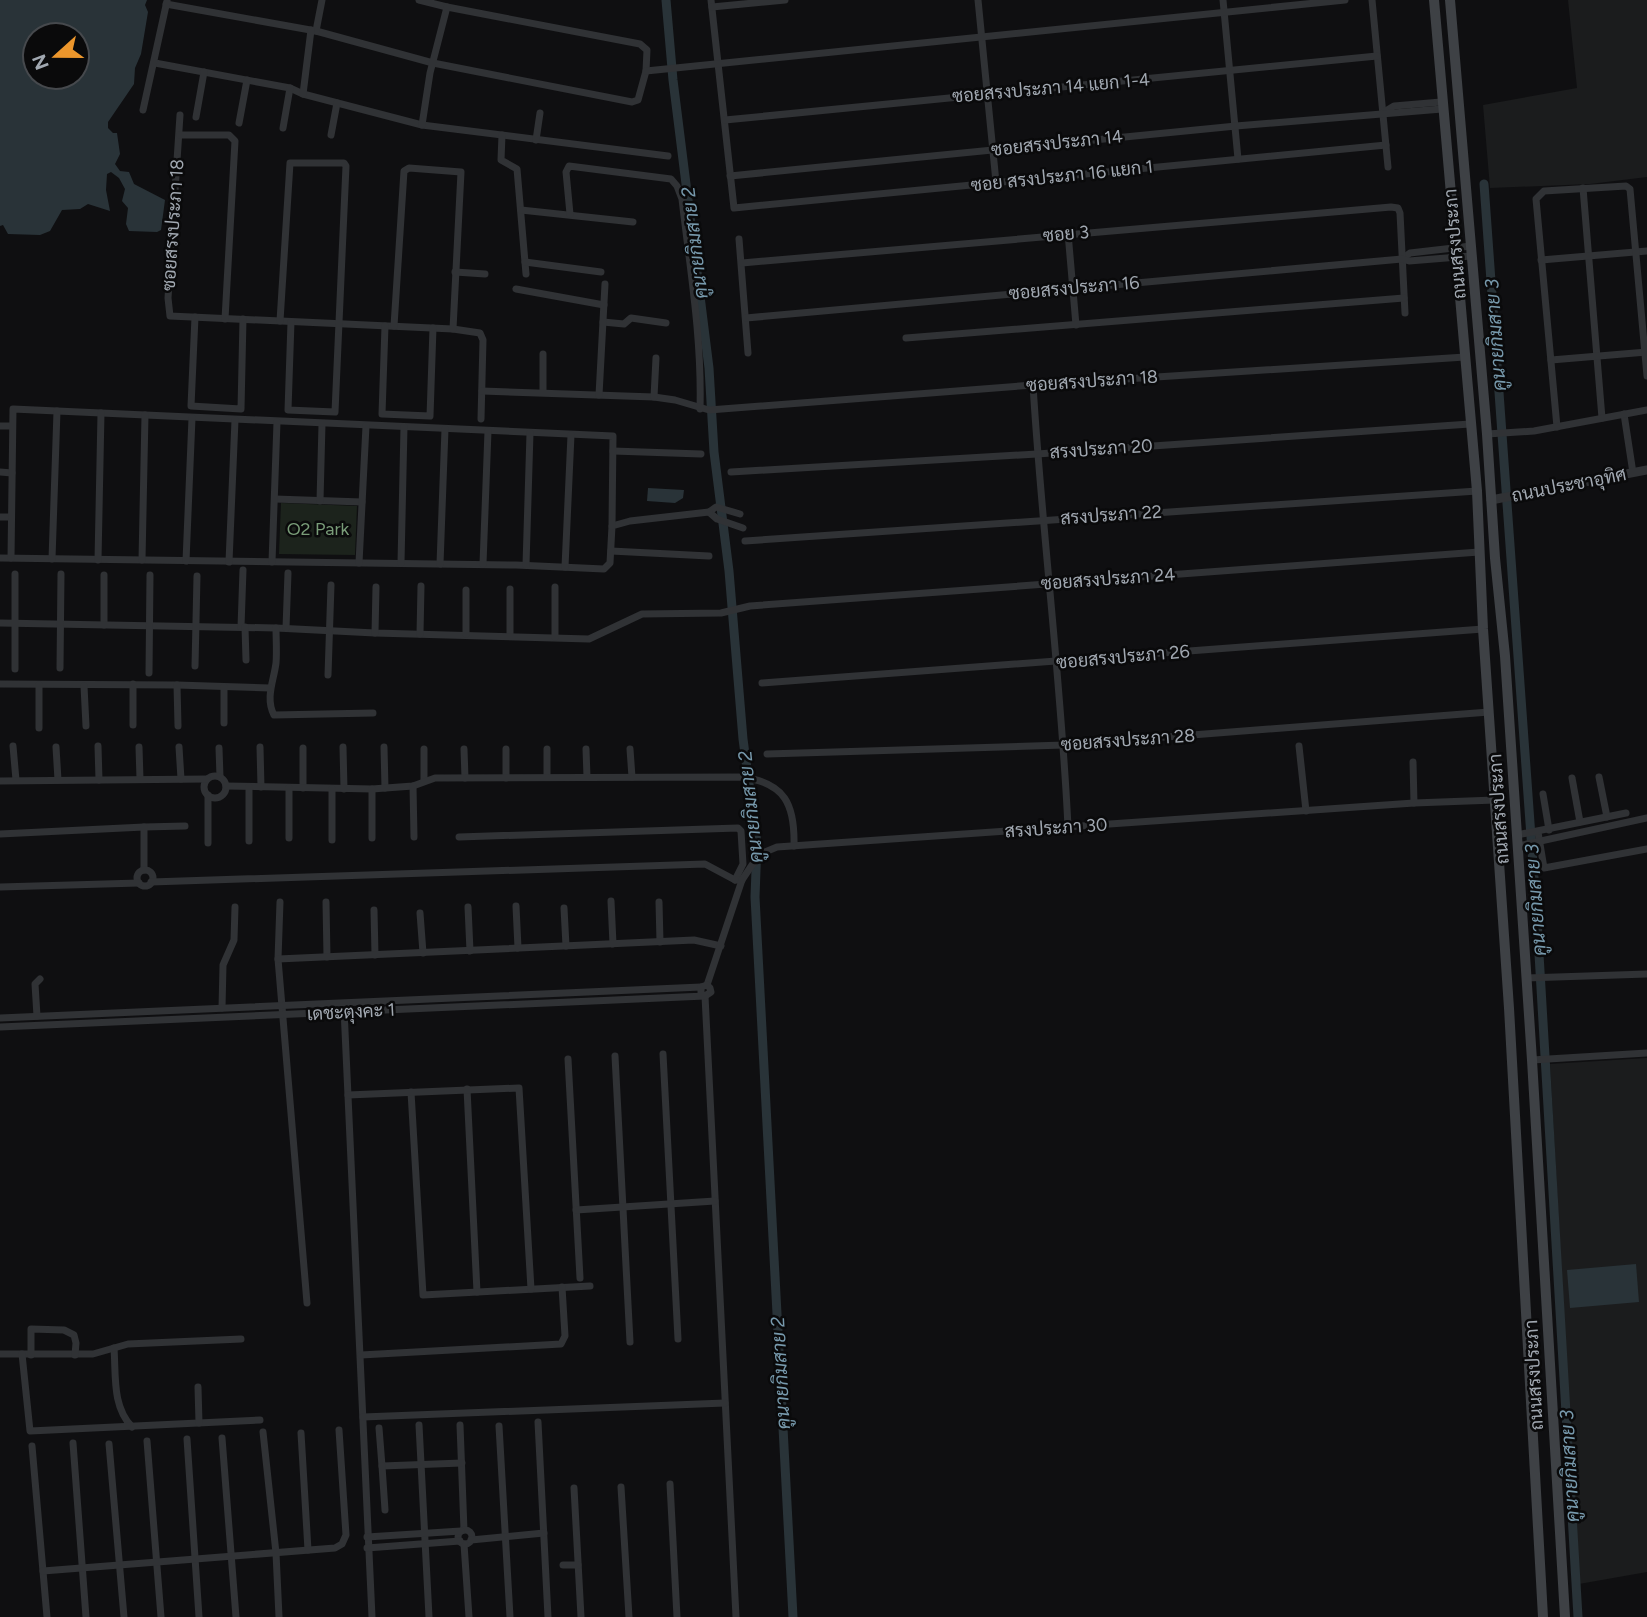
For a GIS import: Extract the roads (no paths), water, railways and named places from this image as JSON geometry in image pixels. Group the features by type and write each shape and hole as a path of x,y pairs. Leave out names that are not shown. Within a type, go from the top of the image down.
{"main road":[{"name":"ถนนสรงประภา","path":"1434,0 1441,106 1477,491 1483,629 1509,1008 1544,1617"},
{"name":"ถนนสรงประภา","path":"1450,0 1471,251 1491,434 1501,498 1521,834 1529,845 1526,978 1535,1059 1564,1617"}],"street":[{"path":"303,94 313,31 322,0"},
{"path":"144,110 167,2 313,31 433,63 632,102 638,100 646,71 647,50 640,44 447,8 419,0"},
{"path":"730,176 711,4 785,0"},
{"path":"978,0 996,182"},
{"path":"1223,0 1238,159"},
{"path":"646,71 1345,0"},
{"path":"1372,0 1388,167"},
{"path":"422,125 433,63 447,8"},
{"name":"ซอยสรงประภา 14 แยก 1-4","path":"724,120 1377,56"},
{"path":"155,63 290,88 303,94 422,125 668,156"},
{"path":"196,117 204,72"},
{"path":"239,123 247,80"},
{"path":"283,128 290,88"},
{"path":"331,135 337,103"},
{"name":"ซอยสรงประภา 14","path":"730,176 1383,112 1395,114 1441,106"},
{"path":"536,141 540,113"},
{"name":"ซอยสรงประภา 18","path":"180,115 168,314 172,317 195,317"},
{"path":"180,135 229,135 235,141 225,318"},
{"path":"502,135 501,160 517,169 526,274"},
{"name":"ซอย สรงประภา 16 แยก 1","path":"730,176 733,205 738,209 1385,145"},
{"path":"281,321 289,166 293,161 342,163 346,166 335,412 288,410 291,322"},
{"path":"570,214 566,172 569,166 671,179 676,183 682,199 698,324 704,410"},
{"path":"394,326 405,169 461,172 453,329"},
{"path":"1557,427 1536,199 1539,193 1626,186 1630,189 1647,376"},
{"path":"1583,188 1602,418"},
{"name":"ซอย 3","path":"742,263 1391,207 1398,208 1400,213 1402,259"},
{"path":"521,210 633,222"},
{"path":"1068,233 1076,326"},
{"path":"739,239 748,353"},
{"name":"ซอยสรงประภา 16","path":"746,318 1471,251"},
{"path":"1541,260 1647,251"},
{"path":"1402,259 1405,313"},
{"path":"525,262 601,272"},
{"path":"455,272 485,274"},
{"path":"599,395 605,284"},
{"path":"516,289 604,305"},
{"path":"906,338 1404,298"},
{"path":"243,319 241,409 191,406 195,317 225,318 453,329 482,334 481,419"},
{"path":"603,322 624,324 631,318 666,323"},
{"path":"385,326 382,414 430,416 433,328"},
{"path":"1550,360 1646,352"},
{"path":"543,354 543,392"},
{"name":"ซอยสรงประภา 18","path":"482,391 654,397 675,400 704,410 718,410 1033,385 1465,357"},
{"path":"654,397 656,358"},
{"path":"1033,385 1064,746 1068,827"},
{"path":"0,558 483,564 604,569 610,563 611,551 613,436 13,408 11,558"},
{"path":"1491,434 1557,427 1647,410"},
{"path":"52,559 57,411"},
{"path":"98,560 101,413"},
{"path":"142,561 145,415"},
{"path":"1622,415 1633,473"},
{"path":"186,561 192,418"},
{"path":"229,562 234,420"},
{"path":"272,562 277,422"},
{"path":"320,500 323,424"},
{"name":"สรงประภา 20","path":"732,472 1470,424"},
{"path":"0,426 12,426"},
{"path":"359,563 366,426"},
{"path":"401,564 404,427"},
{"path":"440,564 445,429"},
{"path":"483,564 488,431"},
{"path":"526,565 530,433"},
{"path":"565,567 570,435"},
{"path":"613,451 701,454"},
{"name":"ถนนประชาอุทิศ","path":"1501,498 1647,470"},
{"path":"0,472 12,472"},
{"name":"สรงประภา 22","path":"745,541 1477,491"},
{"path":"275,499 362,502"},
{"path":"612,526 630,521 713,510 738,514"},
{"path":"713,510 717,519 740,527"},
{"path":"0,517 11,517"},
{"path":"611,551 709,556"},
{"name":"ซอยสรงประภา 24","path":"0,623 286,628 589,639 642,614 721,613 737,609 1050,583 1479,552"},
{"path":"243,570 246,660"},
{"path":"286,628 288,573"},
{"path":"15,574 15,668"},
{"path":"60,668 61,574"},
{"path":"104,575 104,625"},
{"path":"149,673 150,575"},
{"path":"195,666 197,576"},
{"path":"328,675 331,585"},
{"path":"420,634 421,586"},
{"path":"375,633 376,587"},
{"path":"555,587 555,637"},
{"path":"510,589 510,636"},
{"path":"466,590 466,634"},
{"path":"276,628 276,663 270,688 274,715 373,713"},
{"name":"ซอยสรงประภา 26","path":"762,683 1483,629"},
{"path":"0,684 270,688"},
{"path":"133,684 133,726"},
{"path":"39,685 39,728"},
{"path":"177,685 178,726"},
{"path":"84,686 86,726"},
{"path":"224,687 224,723"},
{"name":"ซอยสรงประภา 28","path":"767,754 1064,746 1489,712"},
{"path":"13,746 16,780"},
{"path":"1299,746 1306,811"},
{"path":"56,747 58,780"},
{"path":"98,747 99,780"},
{"path":"139,747 140,779"},
{"path":"179,747 181,779"},
{"path":"260,747 261,787"},
{"path":"343,747 344,789"},
{"path":"384,747 385,789"},
{"path":"208,796 218,797 224,793 226,786 220,777 219,748"},
{"path":"303,748 303,788"},
{"path":"424,749 424,780"},
{"path":"464,749 465,778"},
{"path":"506,749 506,778"},
{"path":"547,749 547,777"},
{"path":"631,749 632,777"},
{"path":"586,750 587,777"},
{"path":"1413,762 1414,803"},
{"path":"0,781 206,779 213,775 220,777"},
{"path":"226,786 385,789 413,786 424,780 465,778 742,777 764,781 780,791 787,802 794,846"},
{"path":"1599,777 1607,817"},
{"path":"1572,778 1580,822"},
{"path":"206,779 204,789 208,796 208,843"},
{"path":"413,786 414,837"},
{"path":"249,787 249,841"},
{"path":"289,788 289,838"},
{"path":"332,789 332,840"},
{"path":"372,789 372,838"},
{"path":"1543,793 1549,830"},
{"name":"สรงประภา 30","path":"704,991 721,946 739,880 765,852 778,847 1414,803 1494,800"},
{"path":"1521,834 1626,813"},
{"path":"1529,845 1647,818"},
{"path":"0,834 185,826"},
{"path":"144,827 144,870"},
{"path":"0,887 139,883 145,886 151,882 705,864 739,880 743,864 741,831 738,828 459,837"},
{"path":"1529,845 1536,832"},
{"path":"1529,845 1544,868 1647,849"},
{"path":"144,870 152,874 151,882"},
{"path":"139,883 138,873 144,870"},
{"path":"611,901 613,944"},
{"path":"280,902 278,959 307,1303"},
{"path":"327,902 327,957"},
{"path":"659,902 660,942"},
{"path":"516,906 518,948"},
{"path":"222,1008 223,965 234,940 235,907"},
{"path":"468,907 470,951"},
{"path":"564,908 566,946"},
{"path":"374,910 375,955"},
{"path":"421,913 423,953"},
{"path":"278,959 660,942 704,941 721,946"},
{"path":"1526,978 1647,974"},
{"path":"37,1016 35,984 40,979"},
{"path":"704,991 736,1617"},
{"name":"เดชะตุงคะ 1","path":"0,1018 282,1005 704,991"},
{"name":"เดชะตุงคะ 1","path":"0,1027 344,1013 704,991"},
{"path":"344,1003 372,1617"},
{"path":"1535,1059 1647,1053"},
{"path":"663,1054 678,1339"},
{"path":"615,1056 630,1342"},
{"path":"568,1059 580,1278"},
{"path":"348,1095 514,1086 520,1091 531,1289"},
{"path":"467,1089 477,1292"},
{"path":"411,1092 422,1292 426,1295 590,1286"},
{"path":"576,1210 715,1201"},
{"path":"361,1355 561,1344 565,1336 562,1287"},
{"path":"31,1355 31,1329 64,1330 74,1335 75,1355"},
{"path":"0,1354 93,1354 128,1344 241,1339"},
{"path":"114,1348 117,1403 122,1417 132,1427"},
{"path":"22,1354 30,1431 260,1420"},
{"path":"198,1387 199,1423"},
{"path":"363,1417 725,1403"},
{"path":"538,1422 548,1617"},
{"path":"419,1425 429,1617"},
{"path":"460,1425 462,1530 458,1536 465,1542"},
{"path":"499,1426 510,1617"},
{"path":"379,1428 385,1510"},
{"path":"43,1571 335,1548 342,1544 346,1535 339,1430"},
{"path":"262,1432 279,1617"},
{"path":"301,1433 309,1550"},
{"path":"222,1438 236,1617"},
{"path":"187,1439 199,1617"},
{"path":"147,1441 161,1617"},
{"path":"73,1443 86,1617"},
{"path":"109,1444 124,1617"},
{"path":"32,1446 47,1617"},
{"path":"382,1466 462,1463"},
{"path":"670,1484 677,1617"},
{"path":"621,1487 629,1617"},
{"path":"574,1488 581,1617"},
{"path":"367,1536 462,1530 471,1532 465,1542 469,1617"},
{"path":"367,1548 426,1542 465,1542 544,1533"},
{"path":"563,1565 578,1564"}],"waterway":[{"name":"คูนายกิมสาย 2","path":"666,0 673,80 709,368 714,452 729,571 743,739 757,843 755,897 793,1617"},
{"name":"คูนายกิมสาย 3","path":"1484,184 1537,920 1578,1617"}],"park label":[{"name":"O2 Park","path":"318,529"}]}
